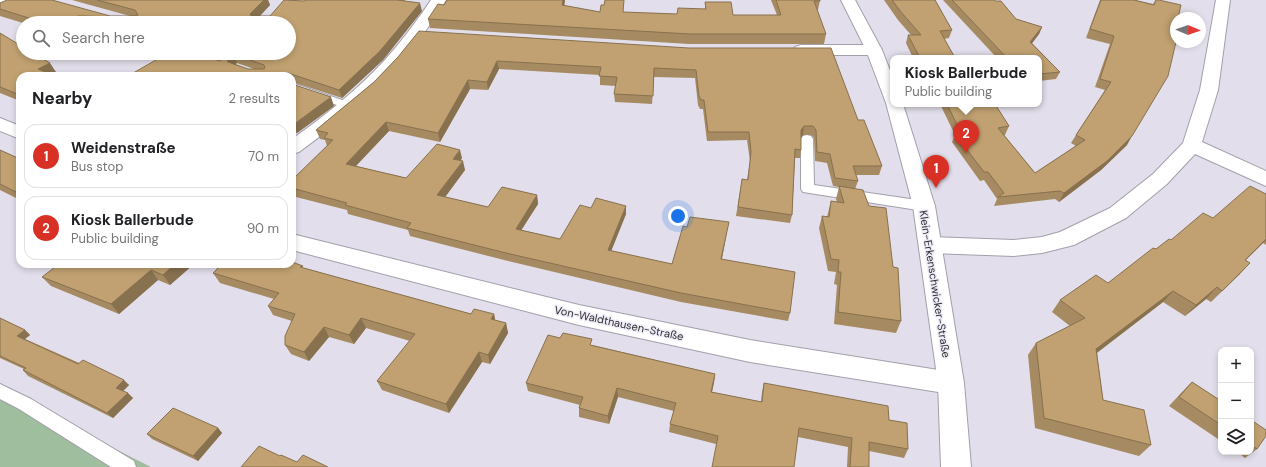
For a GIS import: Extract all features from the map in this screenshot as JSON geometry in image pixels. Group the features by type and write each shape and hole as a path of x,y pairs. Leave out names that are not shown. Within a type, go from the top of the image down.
{"street":[{"path":"0,3 6,0"},
{"path":"296,145 347,105 424,34 439,0"},
{"path":"848,0 874,50 890,93"},
{"path":"930,245 1014,248 1042,245 1066,239 1118,213 1160,179 1192,145 1209,90 1223,0"},
{"path":"789,50 874,50"},
{"name":"Klein-Erkenschwicker-Straße","path":"895,107 924,206 951,383 956,467"},
{"path":"0,124 16,131"},
{"path":"1192,145 1266,179"},
{"name":"Von-Waldthausen-Straße","path":"296,243 580,315 750,351 951,383"}],"lane":[{"path":"296,87 347,105"},
{"path":"807,139 808,189 924,206"},
{"path":"0,391 25,404 127,467"}],"green space":[{"path":"0,391 151,467 0,467"}],"building":[{"path":"7,0 52,0 110,16 22,16 0,9 0,3"},
{"path":"97,0 264,0 250,14 251,16 136,16 138,15 135,10"},
{"path":"284,0 397,0 420,3 380,51 339,90 296,76 296,72 135,72 156,60 227,60 228,62 248,69 263,69 265,68 264,65 250,60 296,60 296,16 270,16"},
{"path":"447,0 563,0 562,5 600,12 601,5 604,5 605,0 624,0 623,12 677,14 678,8 706,9 705,2 731,2 733,15 781,15 776,0 820,0 814,1 826,34 690,34 428,19 438,4 444,5"},
{"path":"892,0 935,0 952,30 940,31 953,55 918,55 908,35 921,35"},
{"path":"952,0 1001,1 1016,19 1042,27 1030,42 1060,72 1042,74 1042,55 1004,55"},
{"path":"1101,0 1134,0 1154,5 1156,0 1159,0 1181,5 1179,12 1170,12 1170,48 1175,48 1168,76 1132,136 1107,161 1064,193 1060,191 998,197 1004,193 988,172 984,172 955,134 961,133 948,107 997,107 1009,126 998,128 1035,173 1085,140 1076,135 1111,82 1100,79 1114,36 1090,29"},
{"path":"419,31 689,48 831,48 858,120 864,120 882,166 853,166 858,181 835,178 830,154 817,152 816,130 813,126 804,126 801,130 801,150 795,149 792,215 738,207 742,179 748,180 751,152 749,132 708,132 704,100 701,100 699,96 696,70 654,68 653,96 614,94 617,77 599,76 601,67 497,61 487,82 468,80 438,133 386,122 346,164 406,178 437,144 460,150 453,159 463,161 437,195 488,207 502,187 537,195 516,229 560,239 580,205 591,208 596,198 626,206 608,250 672,264 683,226 687,227 690,217 729,222 721,259 795,272 790,313 681,293 506,253 407,228 411,223 345,205 347,203 296,189 296,176 333,140 324,138 328,133 316,130 374,82 398,57"},
{"path":"0,33 16,43 16,60 45,60 50,63 38,69 45,72 16,72 16,93 0,87"},
{"path":"296,85 331,97 296,123"},
{"path":"0,150 16,157 16,192 0,184"},
{"path":"839,186 863,190 869,206 886,208 893,267 898,268 901,321 838,312 841,272 838,272 839,260 831,259 822,216 829,217 831,201 844,203"},
{"path":"1250,186 1266,194 1266,239 1245,260 1250,263 1222,291 1217,287 1196,305 1173,291 1096,349 1103,400 1144,410 1151,445 1044,418 1036,343 1085,318 1060,300 1096,275 1108,283 1153,248 1156,249 1169,239 1171,240 1203,213 1213,218"},
{"path":"296,263 303,266 300,267 471,314 474,309 494,314 491,319 506,323 488,355 479,352 446,404 377,381 415,334 361,318 349,335 324,327 304,352 285,345 285,336 295,314 268,306 279,293 213,273 218,268 296,268"},
{"path":"54,268 171,268 163,275 151,270 111,304 42,277"},
{"path":"0,318 25,330 17,336 78,364 83,360 124,380 116,388 128,393 107,413 23,370 26,368 0,356"},
{"path":"563,333 592,339 590,345 715,374 711,392 762,402 764,383 888,406 889,420 907,423 908,449 869,442 869,467 850,467 852,438 799,428 794,467 712,467 718,436 670,424 676,403 617,388 608,416 579,408 583,397 526,383 548,335 560,338"},
{"path":"1192,382 1218,399 1218,423 1179,397"},
{"path":"173,408 218,428 193,456 147,434"},
{"path":"1254,422 1266,430 1266,436 1257,449 1254,447"},
{"path":"259,446 297,462 303,455 328,467 241,467"}],"place":[{"name":"Kiosk Ballerbude","path":"966,153"},
{"name":"Weidenstraße","path":"936,188"}]}
